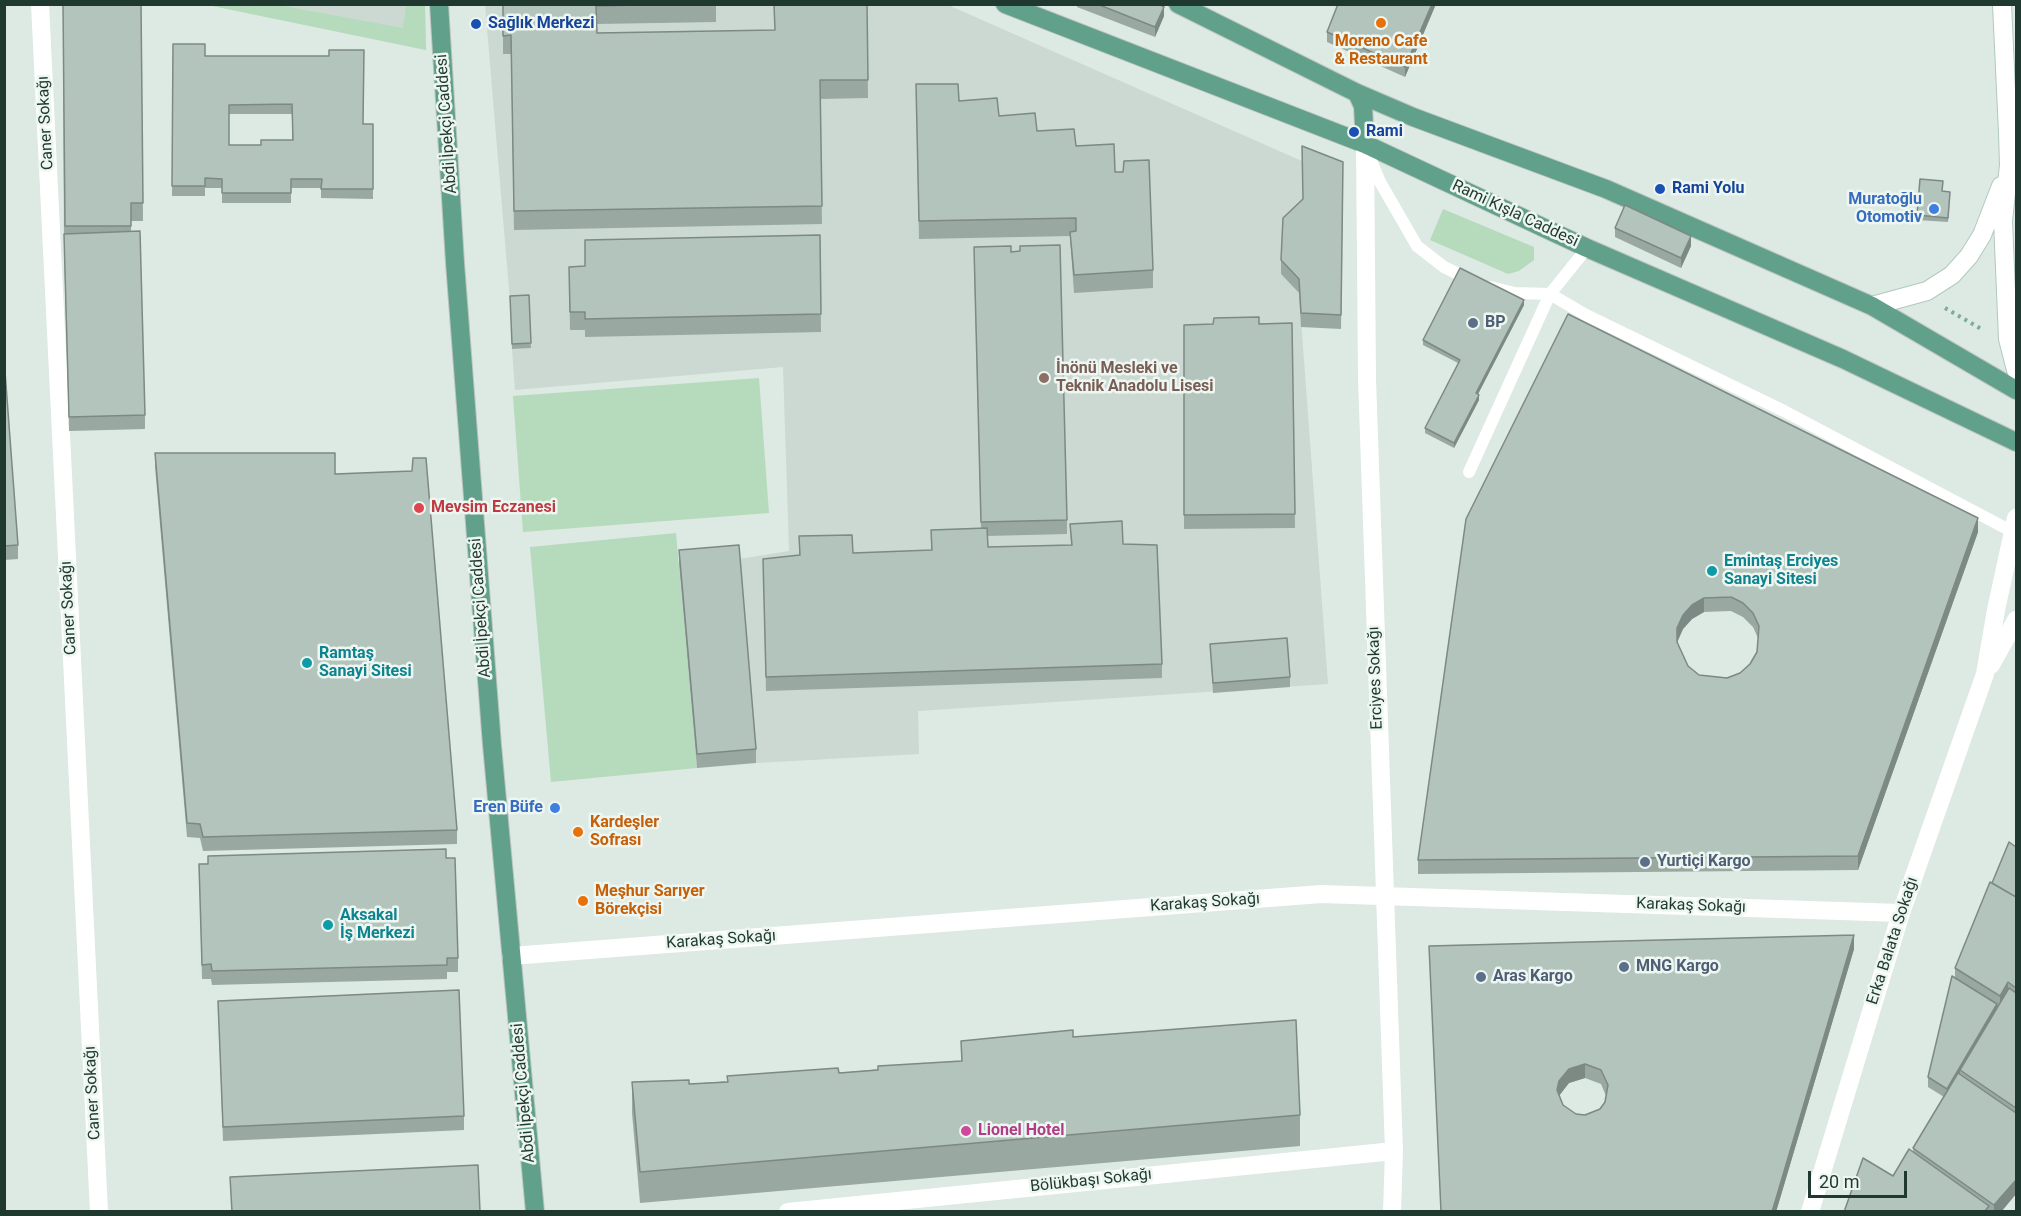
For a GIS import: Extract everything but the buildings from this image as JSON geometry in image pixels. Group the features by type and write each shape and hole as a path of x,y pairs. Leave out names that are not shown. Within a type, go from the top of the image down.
{"main road":[{"name":"Abdi İpekçi Caddesi","path":"439,4 455,263 492,745 535,1212"},
{"name":"Rami Kışla Caddesi","path":"1005,4 1365,144 1587,248 1843,359 2016,442"},
{"path":"1178,4 1356,93 1445,130 1606,189 1872,306 2016,390"},
{"path":"1356,93 1363,106 1365,144"}],"street":[{"name":"Caner Sokağı","path":"40,4 99,1212"},
{"path":"2001,4 2014,168 2004,221 2008,339 2016,370"},
{"name":"Erciyes Sokağı","path":"1365,144 1366,379 1394,1151 1392,1212"},
{"path":"1872,306 1928,291 1952,275 1969,256 1982,235 2014,168"},
{"name":"Erka Balata Sokağı","path":"1810,1212 1901,913 1985,674 1996,609 2015,525"},
{"name":"Erka Balata Sokağı","path":"1985,674 2016,620"},
{"name":"Karakaş Sokağı","path":"511,957 1321,894 1901,913"},
{"name":"Bölükbaşı Sokağı","path":"788,1212 1394,1151"}],"lane":[{"path":"1365,144 1380,183 1417,246 1444,267 1480,284 1515,294 1550,294 1586,315 2015,525"},
{"path":"1469,472 1550,294 1587,248"}],"path":[{"path":"1944,307 1991,334"}],"shaded area":[{"path":"208,5 425,5 426,50"},
{"name":"İnönü Mesleki ve Teknik Anadolu Lisesi","path":"485,5 948,5 1302,161 1303,213 1281,274 1299,293 1328,684 918,711 919,754 756,763 739,559 789,551 783,367 515,390 512,349 531,348 528,300 510,301"}],"green space":[{"path":"208,5 278,5 403,28 406,5 425,5 426,50"},
{"path":"1443,209 1534,247 1534,260 1519,271 1508,274 1430,240"},
{"path":"759,378 769,513 523,532 513,396"},
{"path":"676,533 697,768 551,782 530,547"}],"place":[{"name":"Moreno Cafe & Restaurant","path":"1381,23"},
{"name":"Sağlık Merkezi","path":"476,24"},
{"name":"Rami","path":"1354,132"},
{"name":"Rami Yolu","path":"1660,189"},
{"name":"Muratoğlu Otomotiv","path":"1934,209"},
{"name":"BP","path":"1473,323"},
{"name":"İnönü Mesleki ve Teknik Anadolu Lisesi","path":"1044,378"},
{"name":"Mevsim Eczanesi","path":"419,508"},
{"name":"Emintaş Erciyes Sanayi Sitesi","path":"1712,571"},
{"name":"Ramtaş Sanayi Sitesi","path":"307,663"},
{"name":"Eren Büfe","path":"555,808"},
{"name":"Kardeşler Sofrası","path":"578,832"},
{"name":"Yurtiçi Kargo","path":"1645,862"},
{"name":"Meşhur Sarıyer Börekçisi","path":"583,901"},
{"name":"Aksakal İş Merkezi","path":"328,925"},
{"name":"MNG Kargo","path":"1624,967"},
{"name":"Aras Kargo","path":"1481,977"},
{"name":"Lionel Hotel","path":"966,1131"}]}
